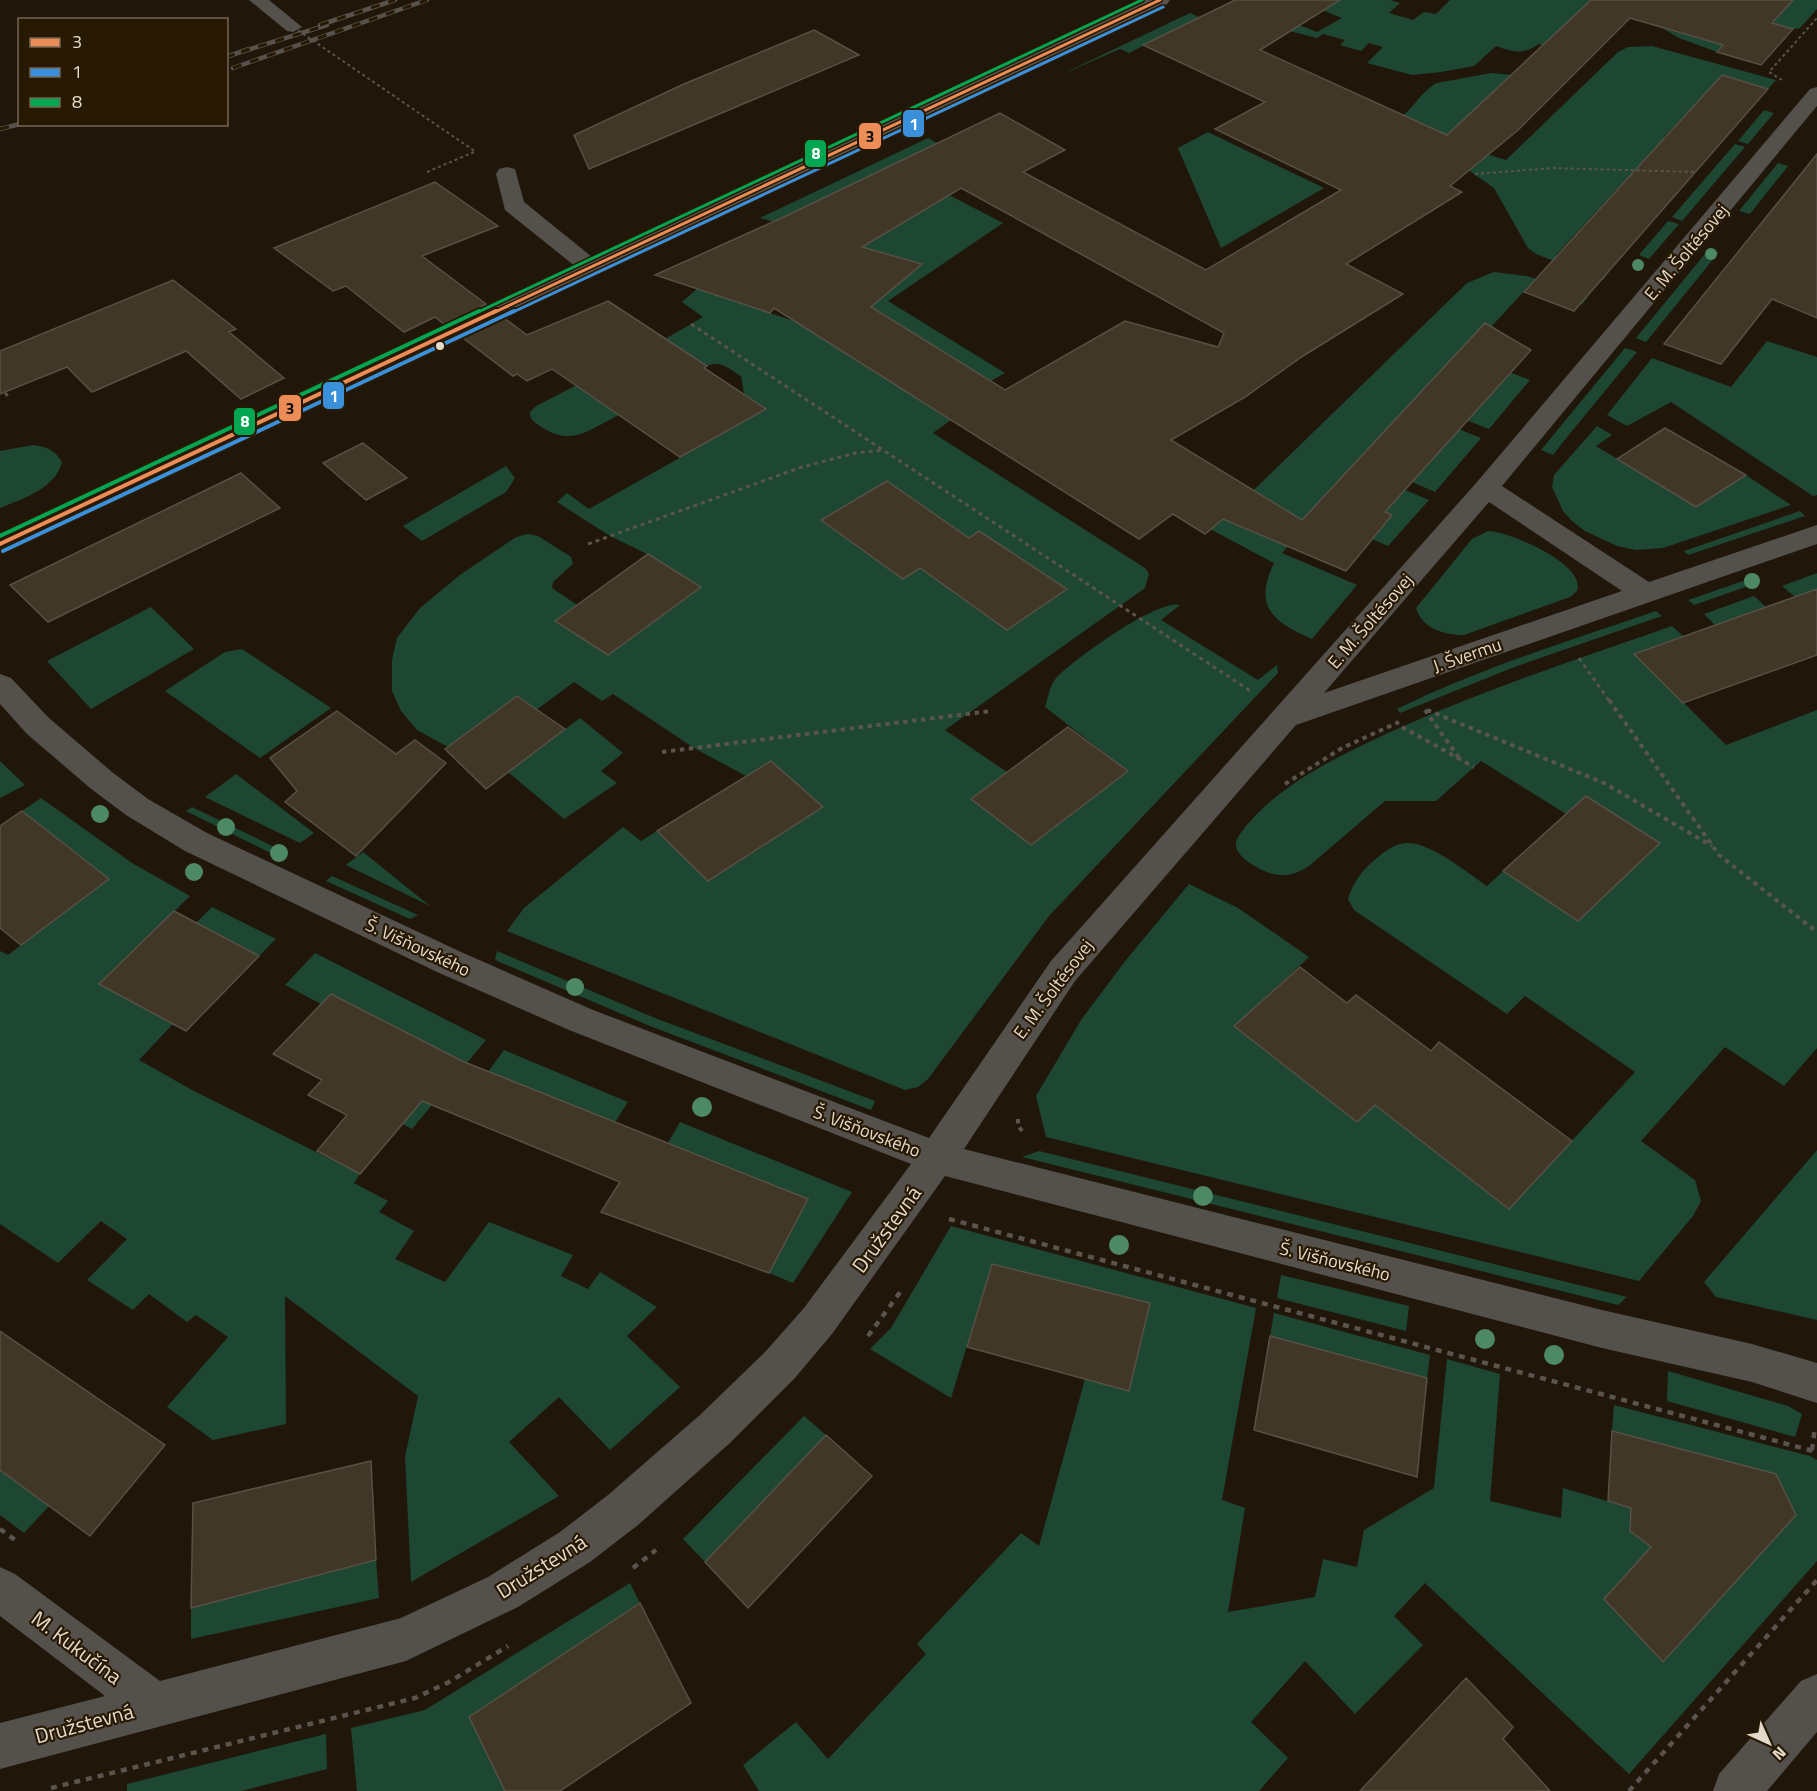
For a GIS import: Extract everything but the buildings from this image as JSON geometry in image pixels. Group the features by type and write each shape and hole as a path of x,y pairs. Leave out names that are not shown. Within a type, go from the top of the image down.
{"street":[{"path":"0,544 1160,0"},
{"name":"E. M. Šoltésovej","path":"937,1158 1062,971 1486,488 1817,93"},
{"path":"507,174 513,205 589,266"},
{"path":"1486,488 1646,593"},
{"name":"J. Švermu","path":"1287,716 1817,534"},
{"name":"Š. Višňovského","path":"0,685 38,726 101,780 137,807 196,842 449,962 581,1020 937,1158 1602,1329 1752,1363 1817,1383"},
{"name":"Družstevná","path":"0,1746 406,1639 503,1592 575,1547 623,1510 682,1458 780,1365 818,1321 937,1158"},
{"name":"M. Kukučína","path":"0,1589 154,1705"},
{"path":"1736,1791 1817,1696"}],"lane":[{"path":"258,0 293,27"}],"path":[{"path":"293,27 476,152 427,172"},
{"path":"1475,174 1553,168 1696,172"},
{"path":"691,324 1258,696"},
{"path":"5,393 9,397"},
{"path":"588,544 802,467 856,453 884,450"},
{"path":"1579,658 1715,848"},
{"path":"1415,714 1434,705"},
{"path":"1425,709 1604,783 1715,848 1780,905 1817,932"},
{"path":"1425,709 1460,759"},
{"path":"662,752 991,711"},
{"path":"1280,788 1342,748 1405,719"},
{"path":"1402,727 1474,767"},
{"path":"1018,1117 1018,1126 1028,1139"},
{"path":"947,1219 1815,1451 1816,1421"},
{"path":"0,1529 24,1547"},
{"path":"1629,1791 1817,1580"}],"green space":[{"path":"1316,0 1390,0 1400,3 1389,13 1413,20 1424,12 1436,14 1450,0 1591,0 1547,42 1571,54 1539,44 1528,50 1518,51 1496,46 1474,66 1412,75 1367,63 1383,47 1369,43 1361,51 1340,45 1345,40 1323,34 1317,38 1266,25 1281,18 1317,32 1342,18 1307,4"},
{"path":"1672,0 1817,0 1817,9 1800,28 1793,29 1750,17 1717,52 1679,38 1662,28 1703,40 1723,18"},
{"path":"1190,13 1199,17 1129,53 1120,49 1058,76"},
{"path":"1652,46 1776,80 1768,89 1723,75 1663,138 1711,154 1675,196 1625,180 1556,255 1607,274 1603,280 1536,254 1528,248 1494,188 1397,120 1431,86 1437,83 1491,73 1512,75 1443,141 1506,160 1618,52 1628,47"},
{"path":"1764,110 1774,113 1748,144 1738,141"},
{"path":"1208,132 1324,188 1221,248 1178,148"},
{"path":"928,138 937,143 846,187 949,195 1003,223 888,301 1005,373 991,381 873,308 820,337 951,420 933,433 1145,568 1149,574 1145,588 945,730 1007,772 971,799 1031,845 1128,771 1045,707 1053,683 1067,668 1117,632 1154,611 1180,605 1161,620 1258,680 1277,665 1278,673 1049,916 928,1079 918,1087 905,1090 507,931 524,908 623,827 641,841 657,831 709,881 822,808 771,761 746,776 694,748 613,694 602,701 574,682 536,710 517,697 448,747 417,730 401,711 392,691 392,660 397,638 420,608 460,575 516,537 528,534 538,536 571,557 573,564 553,582 552,588 577,605 555,621 608,655 700,587 649,555 610,536 557,502 567,493 589,509 766,409 744,394 741,376 721,365 707,366 665,339 703,317 682,302 697,289 803,324 921,264 760,218"},
{"path":"1735,144 1745,147 1682,221 1672,217"},
{"path":"1778,163 1788,166 1750,214 1739,211"},
{"path":"1668,221 1679,224 1649,259 1639,255"},
{"path":"1709,249 1719,252 1646,342 1636,338"},
{"path":"1494,272 1527,276 1588,297 1582,304 1530,285 1282,553 1357,585 1312,639 1298,633 1277,619 1270,611 1266,591 1274,563 1210,529 1228,515 1467,283"},
{"path":"1767,341 1817,357 1817,495 1813,496 1671,402 1627,426 1607,415 1652,358 1731,387"},
{"path":"1625,348 1637,352 1553,455 1541,450"},
{"path":"1509,372 1530,380 1489,429 1466,420"},
{"path":"577,385 619,415 571,436 561,436 551,432 533,420 530,412 536,406"},
{"path":"1597,426 1612,435 1596,446 1696,507 1746,475 1791,505 1663,548 1636,550 1617,546 1585,531 1573,522 1563,511 1552,487 1554,475"},
{"path":"1458,429 1481,438 1435,492 1410,481"},
{"path":"33,445 46,448 56,455 62,462 58,471 46,486 0,508 0,451"},
{"path":"506,466 515,478 506,492 422,541 403,526"},
{"path":"1403,489 1429,500 1388,546 1372,539 1392,515 1384,512"},
{"path":"1800,511 1805,516 1688,555 1684,551"},
{"path":"1488,531 1528,543 1559,561 1577,581 1577,591 1570,597 1464,635 1449,634 1429,626 1423,621 1416,608 1472,539"},
{"path":"1817,573 1817,589 1795,597 1782,586"},
{"path":"1752,578 1757,583 1694,605 1688,600"},
{"path":"1754,596 1766,607 1715,625 1704,614"},
{"path":"151,607 194,649 91,709 47,661"},
{"path":"1656,611 1662,616 1517,666 1400,713 1397,709 1492,668"},
{"path":"1672,626 1684,637 1635,654 1726,745 1817,710 1817,1048 1784,1086 1725,1047 1641,1141 1695,1180 1701,1201 1693,1216 1639,1281 1046,1137 1036,1096 1081,1020 1126,960 1189,884 1238,908 1309,957 1234,1026 1357,1122 1375,1105 1509,1209 1635,1072 1525,996 1507,1014 1354,910 1348,899 1356,881 1367,867 1390,848 1406,843 1437,852 1487,886 1566,814 1481,761 1436,801 1385,801 1309,866 1295,873 1274,874 1260,869 1247,861 1238,851 1237,840 1246,826 1276,797 1311,772 1349,752 1421,718 1492,690"},
{"path":"242,649 331,708 260,758 165,691 225,652"},
{"path":"580,718 623,753 601,771 617,783 564,819 508,772"},
{"path":"0,761 25,785 0,798"},
{"path":"236,774 314,833 300,843 205,797"},
{"path":"41,798 132,863 190,896 100,984 173,1024 139,1060 192,1090 360,1174 354,1183 388,1201 379,1212 414,1231 395,1259 445,1282 489,1222 573,1255 561,1276 588,1289 600,1272 657,1307 627,1336 680,1387 610,1450 559,1397 509,1442 559,1496 411,1582 405,1457 418,1396 285,1296 286,1424 213,1440 167,1407 228,1337 196,1315 187,1322 149,1294 133,1310 87,1280 127,1239 101,1221 58,1263 0,1224 0,951 8,955 109,879 22,811"},
{"path":"192,807 287,853 281,858 186,811"},
{"path":"363,852 430,906 346,865"},
{"path":"332,876 418,915 410,919 326,881"},
{"path":"212,907 276,939 259,956 196,923"},
{"path":"497,951 655,1018 875,1101 871,1110 650,1026 495,960"},
{"path":"315,953 486,1040 412,1129 385,1115 440,1050 331,994 321,1004 285,985"},
{"path":"504,1050 628,1102 615,1122 488,1072"},
{"path":"680,1122 852,1192 793,1283 769,1273 808,1199 668,1143"},
{"path":"1817,1150 1817,1320 1716,1297 1704,1282"},
{"path":"1039,1151 1627,1297 1618,1305 1022,1157"},
{"path":"951,1226 1256,1308 1222,1500 1245,1508 1228,1612 1315,1597 1323,1559 1357,1567 1364,1530 1434,1488 1447,1359 1500,1374 1490,1501 1561,1518 1563,1488 1631,1508 1630,1531 1651,1547 1605,1599 1662,1662 1795,1515 1612,1431 1614,1405 1810,1456 1817,1460 1817,1561 1629,1774 1425,1583 1394,1616 1423,1645 1355,1714 1305,1661 1251,1722 1288,1758 1259,1791 759,1791 743,1765 796,1722 828,1759 926,1654 917,1644 1021,1533 1039,1546 1085,1379 1122,1389 1131,1384 1149,1303 992,1264 951,1398 870,1349 891,1328"},
{"path":"1281,1275 1409,1306 1406,1331 1277,1298"},
{"path":"1274,1313 1430,1355 1427,1378 1270,1336"},
{"path":"1668,1371 1788,1406 1802,1414 1795,1437 1667,1401"},
{"path":"804,1416 826,1435 705,1562 683,1539"},
{"path":"0,1470 49,1506 24,1533 0,1515"},
{"path":"376,1560 379,1598 191,1639 191,1608"},
{"path":"630,1583 640,1603 469,1717 505,1791 357,1791 351,1728 425,1710"},
{"path":"326,1734 327,1769 241,1791 127,1791 127,1784"}],"railway":[{"path":"320,25 395,0"},
{"path":"233,68 427,0"},
{"path":"241,52 327,25"},
{"path":"228,56 249,49"},
{"path":"0,129 18,124"}],"transit line":[{"name":"8","path":"0,536 1142,0"},
{"name":"3","path":"0,544 1160,0"},
{"name":"1","path":"3,551 1163,7"}]}
